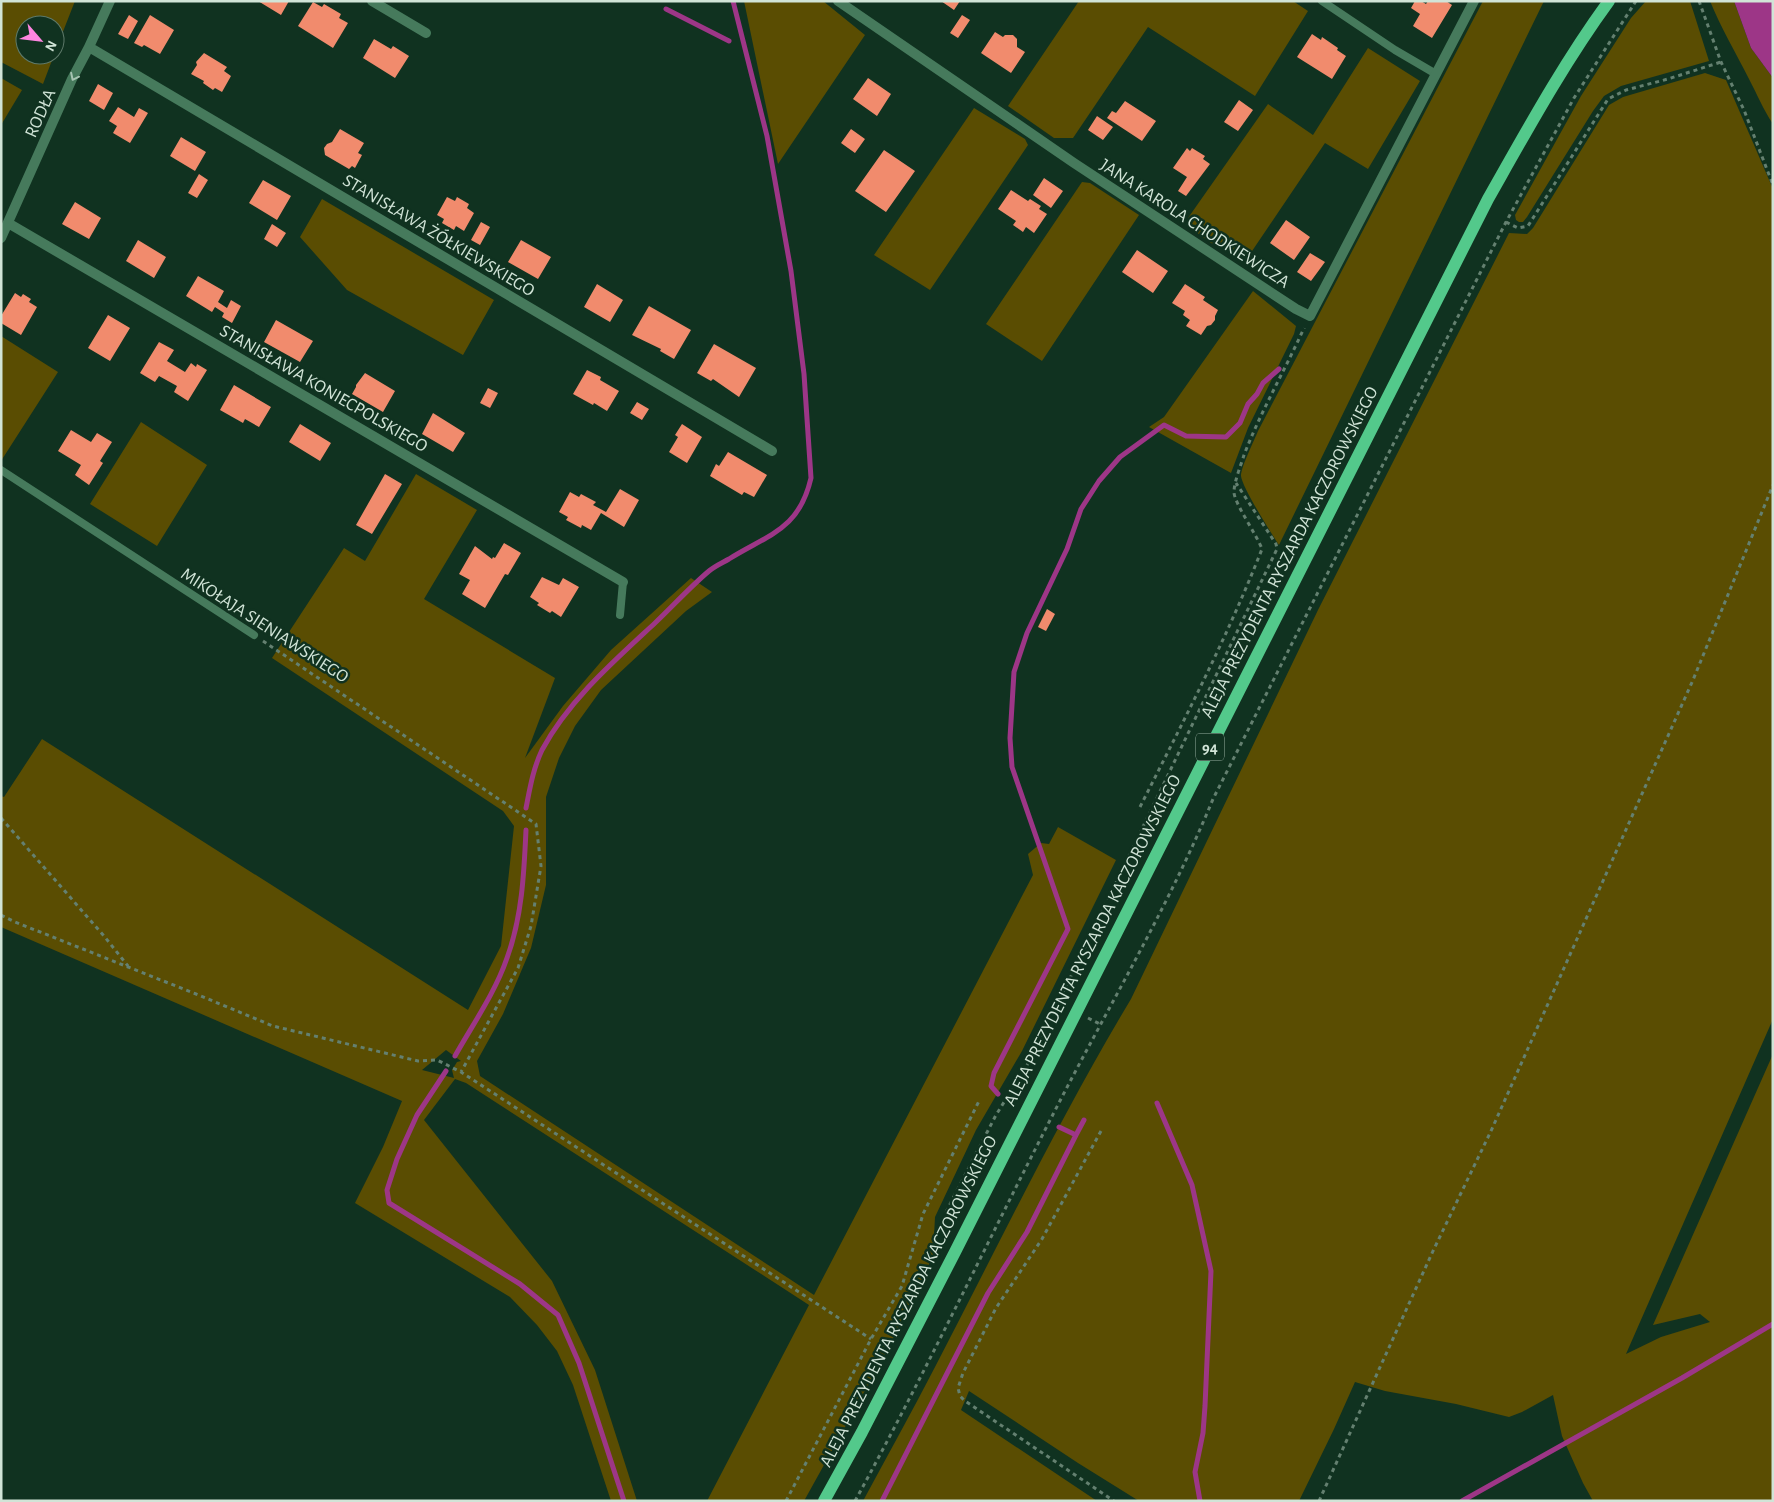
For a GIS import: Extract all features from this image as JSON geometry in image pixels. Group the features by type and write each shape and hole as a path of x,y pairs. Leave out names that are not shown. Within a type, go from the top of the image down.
{"main road":[{"name":"ALEJA PREZYDENTA RYSZARDA KACZOROWSKIEGO","path":"824,1501 862,1432 955,1252 1488,200 1545,96 1609,1"}],"street":[{"name":"RODŁA","path":"1,238 72,79 90,47 110,1"},
{"path":"372,1 426,33"},
{"name":"JANA KAROLA CHODKIEWICZA","path":"838,1 1074,163 1296,309 1310,316"},
{"path":"1310,316 1474,1"},
{"name":"STANISŁAWA ŻÓŁKIEWSKIEGO","path":"90,47 772,451"},
{"name":"STANISŁAWA KONIECPOLSKIEGO","path":"8,223 623,582"}],"lane":[{"path":"1322,1 1394,50 1436,74"},
{"name":"MIKOŁAJA SIENIAWSKIEGO","path":"1,470 254,635"},
{"path":"620,615 623,582"}],"path":[{"path":"1699,1 1721,62 1744,110 1773,185"},
{"path":"855,1501 1191,850 1213,799 1506,222 1574,98 1635,2"},
{"path":"1506,222 1518,228 1528,226 1608,99 1626,90 1721,62"},
{"path":"1140,807 1242,598 1262,549 1254,530 1239,506 1234,492 1252,434 1288,365 1310,316"},
{"path":"946,1212 996,1115 1026,1067 1046,1027 1277,549 1276,544 1236,483"},
{"path":"1319,1501 1433,1251 1483,1148 1693,680 1773,485"},
{"name":"MIKOŁAJA SIENIAWSKIEGO","path":"254,635 536,824 542,866 531,926 518,968 461,1072"},
{"path":"1,818 129,967"},
{"path":"1,915 272,1026 418,1061 437,1060 461,1072 871,1339"},
{"path":"786,1501 871,1339 902,1286 923,1214 980,1099"},
{"path":"1101,1131 1042,1239 996,1308 963,1373 958,1388 960,1396 965,1401 1114,1501"}],"shaded area":[{"path":"1,1 75,1 65,26 65,15 15,15 15,65 50,65 43,84 1,62"},
{"path":"744,1 823,1 865,35 778,164"},
{"path":"1079,1 1293,1 1308,11 1255,96 1148,27 1073,138 1054,138 1008,106"},
{"path":"1483,1 1544,1 1279,545 1246,490 1241,476 1245,460 1258,431"},
{"path":"1646,1 1690,1 1709,61 1621,86 1604,96 1527,217 1523,222 1519,222 1516,220 1515,215 1581,96 1631,18"},
{"path":"1710,1 1734,1 1751,48 1773,78 1773,124 1724,31"},
{"path":"1734,1 1773,1 1773,78 1751,48"},
{"path":"1368,48 1420,81 1368,169 1325,143 1248,257 1211,243 1188,226 1188,218 1268,104 1313,135"},
{"path":"1705,73 1726,80 1773,189 1773,1019 1626,1354 1661,1337 1710,1322 1700,1314 1653,1325 1773,1054 1773,1501 1593,1501 1562,1436 1553,1395 1509,1417 1456,1404 1385,1391 1355,1382 1299,1501 1139,1501 969,1391 961,1410 1097,1501 863,1501 926,1384 1054,1136 1131,999 1318,610 1509,233 1527,234 1533,228 1609,105 1623,97"},
{"path":"1,78 22,90 1,125"},
{"path":"974,108 1025,139 1028,145 930,290 874,255"},
{"path":"1082,182 1090,183 1139,215 1042,361 986,324"},
{"path":"322,199 494,300 463,355 347,290 300,237"},
{"path":"1253,291 1296,326 1294,334 1248,428 1231,473 1149,427 1164,417"},
{"path":"1,336 58,372 1,461"},
{"path":"141,422 207,465 157,546 90,504"},
{"path":"416,474 477,510 424,599 555,678 525,758 563,706 611,650 691,578 712,592 686,611 601,690 575,726 559,758 546,797 546,885 531,948 503,1014 477,1061 480,1076 814,1295 1033,875 1028,854 1041,843 1049,844 1058,827 1116,860 1022,1051 976,1130 935,1217 933,1256 885,1355 804,1501 707,1501 809,1305 466,1083 455,1079 424,1120 552,1281 595,1370 637,1501 611,1501 573,1385 557,1351 537,1325 510,1297 355,1203 383,1147 402,1101 1,927 1,796 4,797 42,739 468,1010 501,946 514,826 503,811 272,658 344,548 365,561","holes":["446,1050 461,1061 457,1062 452,1070 454,1078 422,1070"]}],"building":[{"path":"258,1 289,1 281,15"},
{"path":"941,1 960,1 954,10"},
{"path":"1415,1 1421,1 1426,4 1428,1 1446,1 1452,5 1432,38 1413,26 1420,14 1411,8"},
{"path":"313,2 322,7 324,4 341,14 339,18 348,23 333,48 298,26"},
{"path":"129,15 138,21 128,39 118,34"},
{"path":"150,15 174,30 160,54 144,45 142,47 134,43"},
{"path":"962,15 970,20 958,38 950,33"},
{"path":"995,32 1003,37 1005,35 1013,35 1017,39 1017,47 1025,52 1011,73 981,53"},
{"path":"1312,34 1321,40 1322,37 1346,56 1332,79 1297,57"},
{"path":"374,39 391,49 393,46 409,56 395,78 363,58"},
{"path":"204,53 227,67 224,71 231,76 222,92 215,88 213,90 203,83 204,81 191,74 197,65 196,62"},
{"path":"868,78 891,94 877,116 853,99"},
{"path":"98,84 113,93 104,110 89,101"},
{"path":"1239,100 1253,110 1238,131 1224,122"},
{"path":"1125,101 1156,121 1142,141 1107,118 1112,111 1116,113"},
{"path":"118,107 134,117 139,108 148,113 130,143 113,133 117,126 109,121"},
{"path":"1097,116 1113,127 1103,140 1088,130"},
{"path":"340,129 364,143 358,153 362,155 355,168 352,166 349,169 325,155 324,148 332,142"},
{"path":"851,129 865,139 855,153 841,143"},
{"path":"181,137 206,152 195,171 170,156"},
{"path":"1187,148 1190,151 1192,148 1205,156 1203,159 1210,164 1186,196 1178,191 1187,177 1173,168"},
{"path":"884,150 915,171 886,212 855,191"},
{"path":"199,174 208,180 197,198 188,193"},
{"path":"1044,178 1063,191 1051,208 1033,195"},
{"path":"263,180 291,196 277,220 249,203"},
{"path":"1011,190 1028,201 1030,199 1041,206 1039,209 1047,214 1034,233 1026,227 1023,232 1013,225 1016,221 998,209"},
{"path":"447,197 455,201 457,197 469,204 467,208 474,213 464,231 456,226 454,230 442,223 444,219 437,215"},
{"path":"75,202 101,218 89,239 62,224"},
{"path":"1286,220 1310,237 1294,260 1270,243"},
{"path":"481,222 490,227 480,245 471,240"},
{"path":"272,224 286,233 277,247 264,239"},
{"path":"138,240 166,257 154,278 126,261"},
{"path":"521,240 551,257 538,279 508,262"},
{"path":"1137,250 1168,271 1153,293 1122,272"},
{"path":"1310,253 1325,262 1311,281 1297,272"},
{"path":"198,276 224,291 218,302 227,308 231,300 241,306 232,323 222,317 224,313 215,307 212,312 186,296"},
{"path":"597,284 623,300 610,322 584,307"},
{"path":"1185,284 1205,297 1203,300 1218,310 1215,320 1211,325 1207,326 1201,335 1186,326 1190,320 1183,315 1185,311 1172,303"},
{"path":"15,293 21,297 23,294 31,299 29,302 37,307 21,335 1,323 1,316"},
{"path":"649,306 691,330 674,359 660,351 661,349 632,335"},
{"path":"108,315 130,328 110,361 88,348"},
{"path":"276,320 313,341 300,362 264,342"},
{"path":"159,342 174,350 167,361 185,372 191,363 196,367 197,364 207,370 188,401 174,392 177,386 159,376 155,382 140,373"},
{"path":"714,344 756,368 739,397 713,379 711,381 697,373"},
{"path":"587,370 601,377 600,380 619,391 607,411 573,394"},
{"path":"365,373 395,391 383,412 352,394"},
{"path":"234,385 271,407 259,427 245,419 243,423 220,410"},
{"path":"488,388 498,393 490,408 480,403"},
{"path":"637,402 649,409 642,420 630,413"},
{"path":"433,413 465,433 453,452 422,434"},
{"path":"300,424 331,443 320,461 289,442"},
{"path":"682,424 702,437 687,463 669,452 678,437 675,435"},
{"path":"71,430 91,442 97,433 112,442 100,461 103,463 89,485 75,475 81,465 58,451"},
{"path":"728,452 767,475 754,497 744,492 742,495 710,476 716,464 719,466"},
{"path":"385,474 402,484 372,534 356,525"},
{"path":"620,489 639,500 624,527 601,513 591,530 582,525 581,528 566,520 568,517 559,512 570,492 579,497 581,494 596,502 593,505 606,512"},
{"path":"504,543 521,553 508,575 505,574 485,608 462,594 470,580 459,574 475,546 492,559 493,557 495,558"},
{"path":"542,577 559,585 563,578 579,587 561,617 537,605 539,603 530,597"},
{"path":"1047,609 1055,614 1046,631 1038,627"}],"waterway":[{"path":"526,808 530,786 539,757 565,714 608,667 709,571 781,529 799,509 811,478 804,374 791,271 767,136 733,1"},
{"path":"666,9 729,41"},
{"path":"998,1094 991,1086 994,1073 1068,929 1012,767 1010,738 1014,672 1027,633 1067,549 1081,509 1099,481 1120,457 1164,425 1186,436 1226,437 1240,423 1248,404 1257,394 1263,383 1279,369"},
{"path":"455,1056 496,984 512,943 521,895 526,830"},
{"path":"446,1071 417,1115 397,1159 387,1190 389,1203 520,1284 558,1315 579,1363 624,1501"},
{"path":"1157,1103 1192,1185 1211,1271 1203,1433 1195,1472 1200,1501"},
{"path":"1059,1127 1076,1135 1084,1120"},
{"path":"882,1501 988,1293 1027,1232 1076,1135"},
{"path":"1462,1501 1682,1378 1773,1324"}]}
